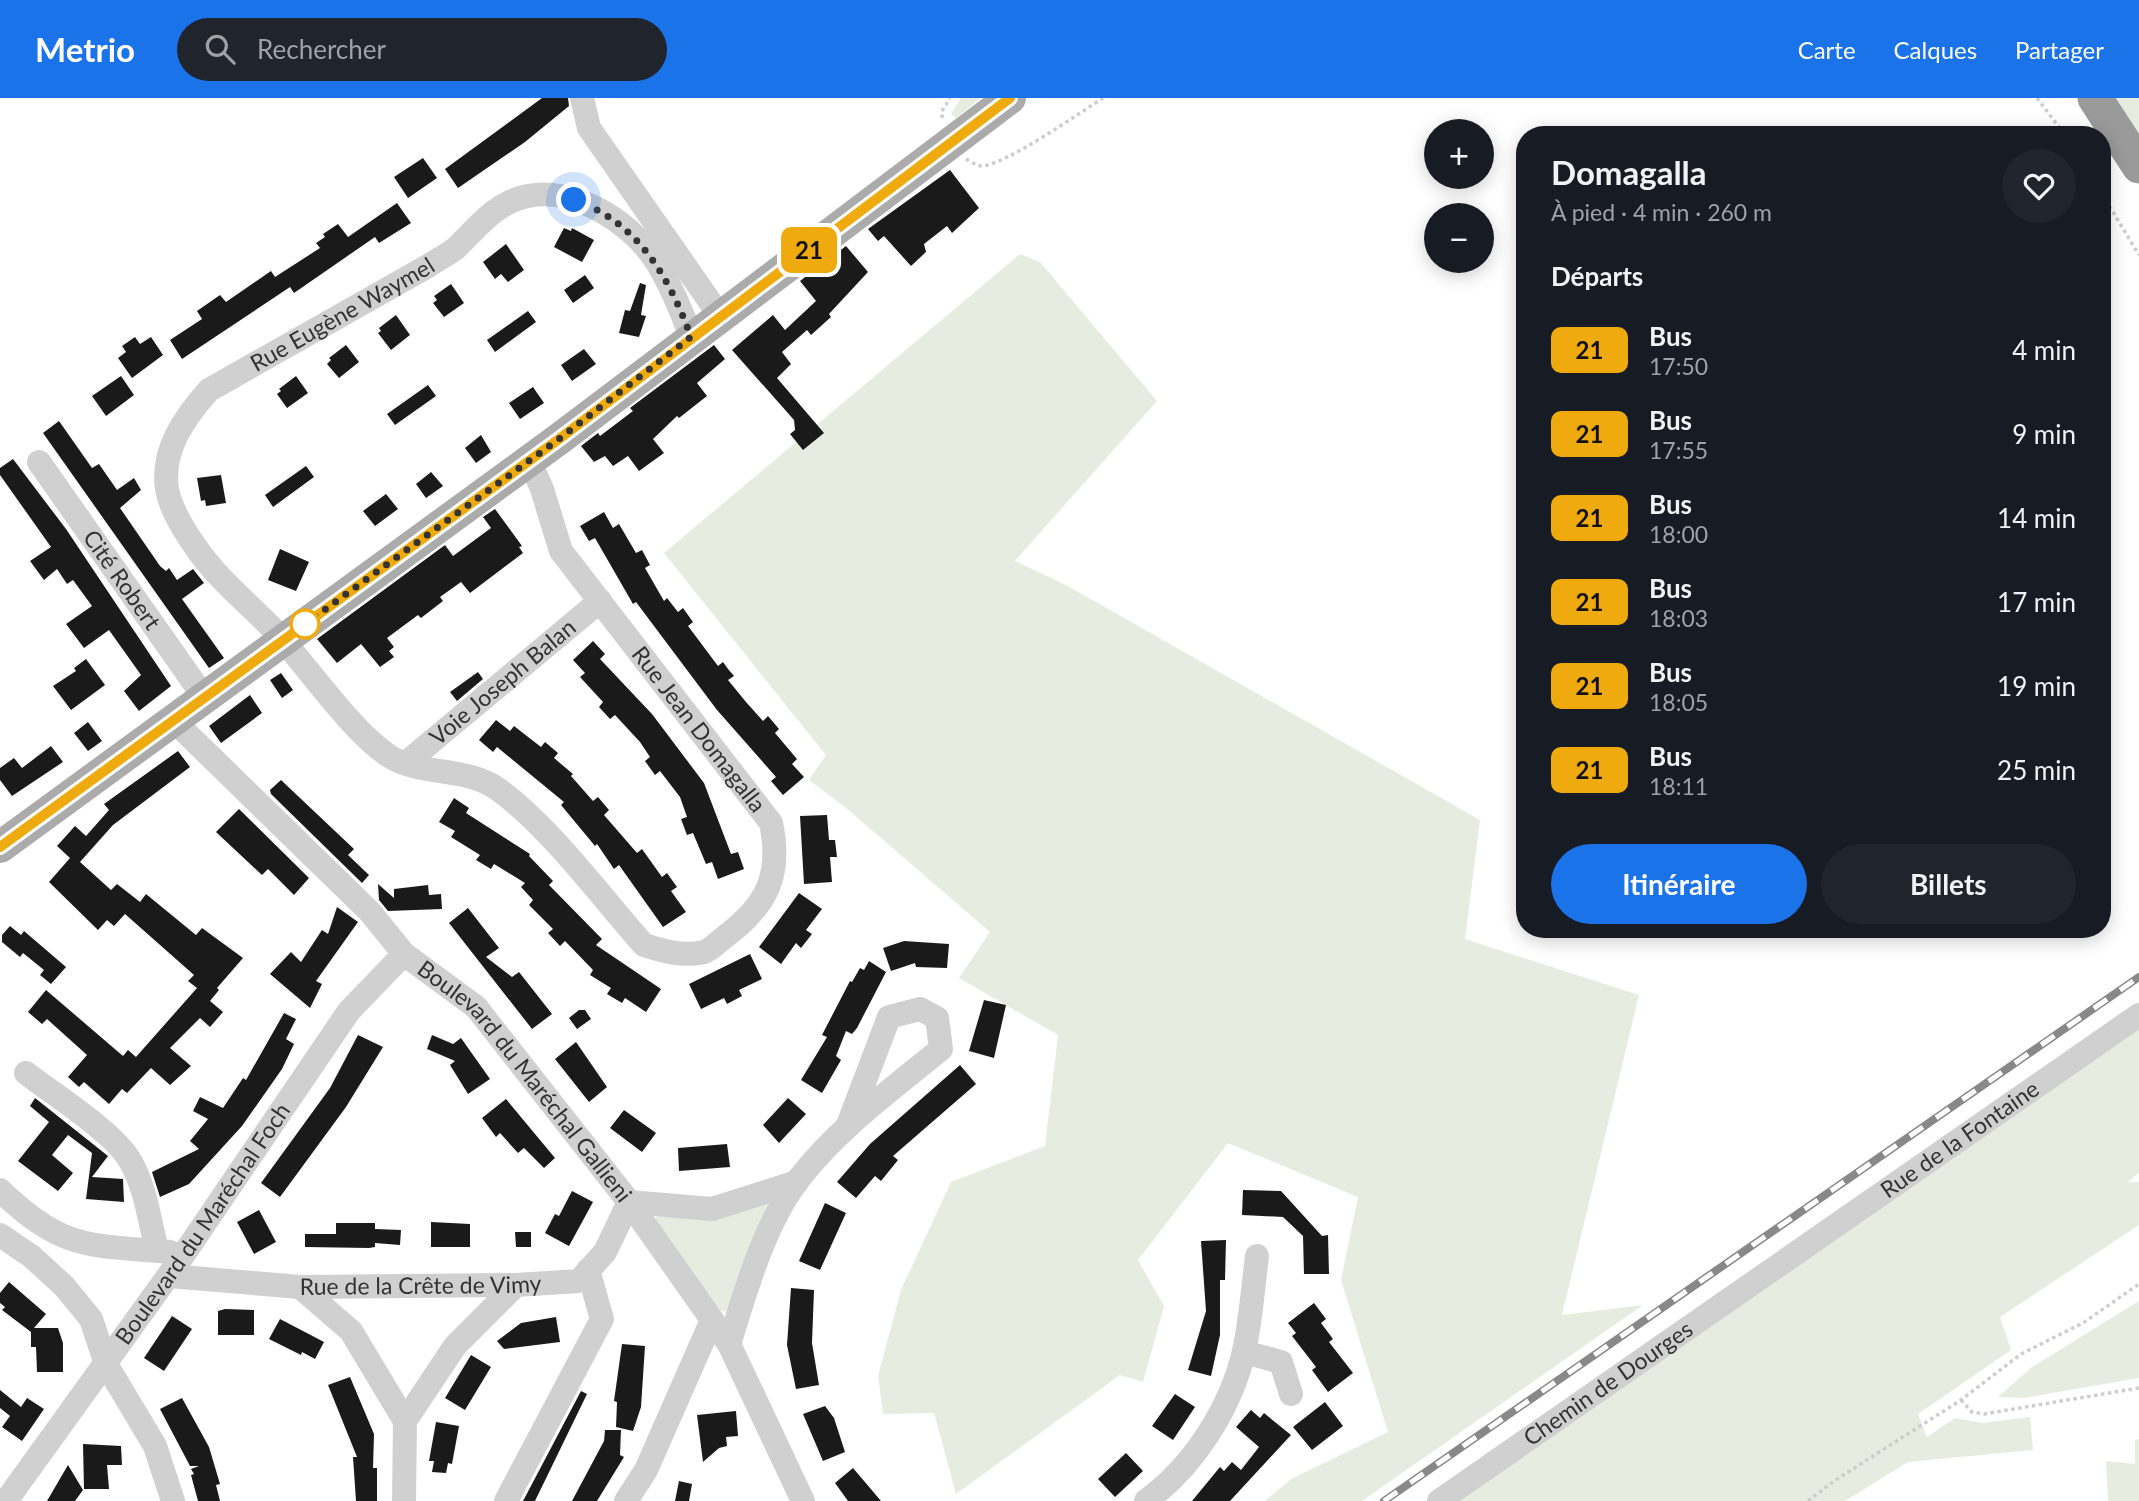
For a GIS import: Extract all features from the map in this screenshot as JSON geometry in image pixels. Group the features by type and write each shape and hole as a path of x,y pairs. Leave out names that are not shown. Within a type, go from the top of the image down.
{"highway":[{"path":"2095,98 2139,166"}],"main road":[{"path":"0,847 559,439 1010,98"}],"street":[{"path":"582,98 589,128 720,316"},
{"name":"Rue Eugène Waymel","path":"282,640 196,548 176,515 167,489 167,463 176,435 192,408 209,390 428,266 453,250 492,213 513,200 538,194 560,195 587,204 634,237 657,262 676,297 691,337"},
{"name":"Cité Robert","path":"39,462 204,697"},
{"name":"Rue Jean Domagalla","path":"282,640 377,747 406,763 477,779 497,789 525,811 644,945 672,954 705,952 746,921 769,890 777,851 771,823 561,551 542,489 534,471 525,463"},
{"name":"Voie Joseph Balan","path":"406,763 600,601"},
{"name":"Boulevard du Maréchal Gallieni","path":"173,720 370,912 404,954 476,1007 629,1202 729,1344 742,1364 803,1501"},
{"name":"Boulevard du Maréchal Foch","path":"6,1501 169,1276 349,1010 404,954"},
{"path":"729,1344 757,1257 797,1182 848,1125 941,1049 937,1018 920,1009 889,1017 848,1125"},
{"name":"Rue de la Fontaine","path":"1779,1266 2139,1014"},
{"path":"26,1073 111,1139 129,1158 142,1192 157,1251"},
{"path":"506,1501 602,1319 588,1270 604,1252 629,1202 712,1209 797,1182"},
{"path":"0,1190 28,1217 52,1233 84,1245 184,1254"},
{"path":"0,1235 31,1256 64,1286 91,1320 106,1364 155,1446 173,1501"},
{"path":"1146,1501 1167,1486 1205,1438 1228,1397 1244,1352 1257,1256"},
{"name":"Chemin de Dourges","path":"1439,1501 1779,1266"},
{"name":"Rue de la Crête de Vimy","path":"169,1276 300,1287 516,1285 579,1281 588,1270"},
{"path":"405,1421 455,1346 516,1285"},
{"path":"300,1287 351,1331 405,1421 404,1501"},
{"path":"626,1501 646,1470 712,1320"},
{"path":"1244,1352 1281,1362 1291,1394"}],"path":[{"path":"951,145 973,163 990,164 1031,143 1103,98"},
{"path":"2037,98 2058,126"},
{"path":"2111,209 2139,255"},
{"path":"1808,1501 1834,1481 1961,1401 2021,1354 2083,1323 2139,1284"},
{"path":"1961,1401 1972,1412 1984,1414 2139,1388"}],"shaded area":[{"path":"961,98 981,98 956,118 951,114"},
{"path":"2117,98 2139,98 2139,136 2118,101"},
{"path":"1020,254 1040,262 1157,401 1015,561 1066,585 1480,820 1465,939 1639,995 1562,1315 1643,1305 1362,1501 1265,1501 1291,1479 1388,1432 1341,1280 1358,1197 1228,1143 1138,1260 1164,1306 1143,1382 1120,1375 956,1494 934,1413 883,1414 878,1376 901,1290 951,1182 1045,1146 1058,1035 959,978 990,932 845,807 809,780 826,755 664,553"},
{"path":"2139,1024 2139,1173 2128,1182 2139,1182 2139,1225 2000,1317 2011,1350 1918,1414 1927,1437 1955,1418 1982,1423 2030,1417 2033,1450 1908,1462 1845,1501 1450,1501"},
{"path":"775,1200 733,1312 721,1311 656,1226 656,1217"},
{"path":"2139,1301 2139,1378 2024,1398 1998,1397 2032,1367"},
{"path":"2139,1439 2139,1501 2108,1501 2106,1461 2135,1464 2135,1440"}],"building":[{"path":"542,98 568,98 569,106 525,142 458,188 445,169"},
{"path":"423,158 437,178 408,198 394,177"},
{"path":"950,170 979,208 952,233 947,226 924,244 926,252 911,266 884,236 878,241 868,229"},
{"path":"397,203 411,223 379,243 375,237 294,293 290,287 182,359 170,340 202,319 197,311 220,295 226,302 271,271 275,277 320,248 316,243 325,237 323,234 338,224 348,237"},
{"path":"564,228 571,231 572,228 594,240 582,262 554,247"},
{"path":"506,244 524,270 508,282 501,274 495,279 483,262"},
{"path":"846,246 868,272 829,314 831,317 811,335 807,330 782,352 791,364 777,378 824,433 803,450 790,434 795,430 794,420 732,350 773,315 785,330 816,301 800,281"},
{"path":"585,275 594,288 573,303 564,290"},
{"path":"640,283 646,285 641,315 646,316 639,337 619,333 625,310 630,311"},
{"path":"451,284 464,303 444,317 433,303 437,300 434,296"},
{"path":"528,311 536,322 495,352 487,340"},
{"path":"396,315 410,335 391,350 378,333 381,331 379,328"},
{"path":"135,337 140,344 151,337 163,355 132,378 118,358 126,352 122,346"},
{"path":"346,345 359,362 339,378 327,364 331,360 329,358"},
{"path":"714,345 725,359 697,383 707,396 679,418 677,416 653,439 664,453 639,471 628,456 613,466 605,456 594,462 581,446 598,433 600,436 633,411 630,408"},
{"path":"584,349 596,364 572,381 561,365"},
{"path":"121,376 134,395 106,416 92,396"},
{"path":"296,376 308,393 287,408 277,394 281,391 279,389"},
{"path":"428,385 436,396 395,425 387,414"},
{"path":"533,387 544,403 520,419 509,403"},
{"path":"59,421 92,468 99,464 117,490 134,478 141,490 120,508 160,566 166,571 169,568 177,580 193,569 204,583 182,599 224,658 209,668 43,433"},
{"path":"481,435 491,452 476,463 465,448"},
{"path":"13,459 66,529 171,686 139,711 124,691 141,675 109,630 84,648 66,624 92,606 73,580 67,584 57,569 44,580 30,561 51,547 0,475 0,468"},
{"path":"306,466 314,477 273,507 265,495"},
{"path":"431,472 443,486 426,498 416,484"},
{"path":"221,475 226,503 206,506 205,500 201,501 197,478"},
{"path":"386,494 398,509 375,526 363,511"},
{"path":"495,509 522,546 519,547 523,553 470,593 461,582 440,597 443,601 421,618 418,615 387,638 394,647 389,651 394,657 380,667 361,644 337,663 317,639 445,545 453,556 491,528 483,517"},
{"path":"604,512 613,528 619,524 636,553 642,550 650,565 645,568 664,601 667,598 678,612 683,608 693,622 688,626 718,666 723,662 734,676 728,680 763,721 768,716 779,729 775,733 797,759 792,764 804,777 783,795 771,781 776,777 717,710 636,602 633,604 595,538 589,541 580,526"},
{"path":"280,549 309,562 296,591 268,580"},
{"path":"593,641 605,654 600,659 652,714 704,783 731,854 738,852 744,869 718,879 712,862 706,864 693,833 687,835 681,819 687,817 680,797 660,771 655,775 645,761 650,757 640,742 615,715 610,719 599,707 603,702 580,677 585,673 573,660"},
{"path":"86,659 105,685 71,710 53,686 76,671 74,668"},
{"path":"478,672 483,679 457,701 450,692"},
{"path":"281,673 293,690 282,698 270,680"},
{"path":"250,695 262,713 221,743 209,726"},
{"path":"496,720 510,731 514,726 541,747 545,742 558,753 554,758 573,774 571,776 593,801 598,797 609,810 604,815 637,853 642,849 662,877 667,873 677,887 671,891 686,912 663,927 619,865 614,869 597,844 595,846 561,805 564,802 497,747 493,752 479,740"},
{"path":"88,722 102,741 88,751 74,733"},
{"path":"51,746 63,762 12,796 0,780 0,768 14,758 22,768"},
{"path":"178,751 190,767 113,825 80,862 111,890 117,884 140,902 146,894 196,935 202,928 243,958 217,988 219,990 210,1001 223,1012 210,1027 200,1018 170,1048 191,1066 170,1085 151,1068 127,1093 122,1089 109,1104 84,1082 79,1087 68,1077 87,1055 47,1019 42,1024 28,1012 46,990 123,1056 128,1050 136,1057 197,988 188,981 194,975 125,914 114,926 107,920 98,930 49,882 70,858 57,846 75,826 86,836 109,810 104,804"},
{"path":"281,780 354,849 348,855 369,875 362,883 271,794 270,790"},
{"path":"454,798 469,808 466,813 530,854 553,881 549,885 602,939 596,945 661,989 646,1012 625,998 622,1003 607,994 611,988 590,975 593,970 565,941 560,946 548,933 553,929 529,905 533,900 521,887 525,883 494,864 491,869 476,860 480,855 451,837 455,831 439,822"},
{"path":"239,809 309,878 294,895 268,869 262,875 216,832"},
{"path":"827,815 829,840 835,840 837,857 830,857 832,882 804,884 800,816"},
{"path":"378,884 394,898 394,889 428,885 429,895 441,894 442,909 388,911 379,900"},
{"path":"799,893 822,909 806,930 812,934 801,948 796,943 781,964 759,947"},
{"path":"337,907 358,922 316,981 322,984 310,1008 270,974 291,952 301,962 322,930 328,934"},
{"path":"468,908 499,948 486,957 512,977 519,972 552,1014 532,1029 449,923"},
{"path":"10,926 21,935 24,931 66,967 51,984 40,975 44,970 23,953 20,957 2,942 2,935"},
{"path":"904,941 949,944 947,968 916,967 915,963 891,971 883,948"},
{"path":"750,954 762,979 739,990 742,996 727,1004 724,998 701,1009 689,984"},
{"path":"869,961 886,972 857,1028 852,1034 846,1031 836,1056 841,1060 822,1093 801,1080 827,1037 822,1035 850,981 852,982 860,968 864,970"},
{"path":"984,1000 1006,1005 994,1058 969,1051"},
{"path":"579,1010 585,1010 591,1019 577,1029 569,1018"},
{"path":"284,1013 296,1019 286,1039 294,1044 282,1069 242,1126 189,1184 160,1197 152,1172 199,1149 190,1141 208,1119 193,1111 200,1097 223,1108 243,1078 246,1080"},
{"path":"358,1035 383,1047 346,1107 280,1197 261,1183 330,1088"},
{"path":"432,1035 453,1044 461,1038 490,1079 468,1094 450,1065 455,1061 427,1049"},
{"path":"576,1042 607,1087 589,1102 555,1059"},
{"path":"960,1065 976,1084 893,1156 898,1160 881,1181 875,1176 856,1198 837,1182 870,1144"},
{"path":"35,1098 108,1156 92,1177 123,1179 124,1202 86,1199 92,1153 68,1135 52,1155 73,1173 58,1191 18,1161 49,1122 30,1106"},
{"path":"788,1098 806,1114 779,1143 763,1125"},
{"path":"506,1099 555,1158 544,1168 524,1148 518,1153 500,1133 496,1137 482,1118"},
{"path":"624,1110 656,1133 642,1152 610,1128"},
{"path":"727,1144 730,1167 679,1171 678,1148"},
{"path":"1243,1190 1281,1191 1322,1236 1328,1235 1329,1274 1304,1274 1303,1236 1283,1217 1242,1215"},
{"path":"572,1191 593,1202 569,1246 545,1233 555,1214 559,1216"},
{"path":"825,1203 846,1213 820,1270 799,1261"},
{"path":"259,1210 276,1242 254,1254 237,1222"},
{"path":"431,1222 470,1224 470,1247 431,1247"},
{"path":"336,1223 375,1223 375,1229 401,1230 400,1245 375,1243 375,1247 369,1248 305,1247 305,1234 336,1234"},
{"path":"515,1232 531,1232 531,1247 516,1247"},
{"path":"1226,1240 1225,1280 1220,1280 1220,1335 1211,1376 1188,1370 1206,1311 1201,1241"},
{"path":"9,1282 46,1314 34,1328 58,1328 63,1343 63,1372 37,1372 36,1347 31,1347 31,1332 2,1310 5,1307 0,1303 0,1293"},
{"path":"791,1288 814,1290 812,1343 819,1385 796,1389 787,1345"},
{"path":"1314,1303 1326,1319 1321,1323 1333,1339 1329,1342 1353,1373 1328,1392 1312,1370 1316,1367 1292,1336 1296,1333 1288,1323"},
{"path":"254,1310 254,1335 218,1335 218,1311"},
{"path":"172,1316 192,1329 164,1371 144,1358"},
{"path":"556,1317 560,1342 504,1349 497,1341 521,1323"},
{"path":"280,1319 324,1342 315,1359 269,1339"},
{"path":"622,1344 645,1346 641,1407 633,1431 616,1427 617,1402 614,1401"},
{"path":"471,1355 491,1367 465,1410 445,1398"},
{"path":"350,1377 374,1434 373,1468 377,1468 377,1501 356,1501 353,1457 357,1457 328,1385"},
{"path":"0,1390 21,1407 27,1398 44,1409 22,1441 2,1427 10,1416 0,1408"},
{"path":"581,1391 587,1394 535,1501 523,1501"},
{"path":"1175,1394 1195,1407 1173,1440 1152,1426"},
{"path":"182,1398 209,1447 220,1484 216,1485 220,1501 198,1501 191,1469 199,1466 190,1466 160,1409"},
{"path":"1325,1402 1343,1426 1312,1450 1293,1427"},
{"path":"825,1406 834,1418 845,1452 823,1461 803,1414"},
{"path":"1251,1410 1260,1418 1264,1413 1291,1435 1230,1501 1192,1501 1220,1467 1224,1471 1232,1462 1241,1470 1259,1447 1236,1427"},
{"path":"736,1411 738,1436 726,1437 727,1446 719,1448 703,1462 697,1415"},
{"path":"436,1422 459,1426 452,1464 448,1463 446,1473 432,1472 434,1461 429,1461"},
{"path":"605,1430 621,1430 620,1455 624,1457 597,1501 572,1501 604,1441"},
{"path":"83,1444 121,1446 122,1465 107,1465 109,1489 84,1489"},
{"path":"1126,1453 1143,1471 1115,1497 1098,1479"},
{"path":"68,1465 83,1490 75,1501 47,1501"},
{"path":"853,1468 881,1501 848,1501 835,1483"},
{"path":"679,1481 692,1484 689,1501 675,1501"}],"railway":[{"path":"1384,1501 2139,977"}],"bus line":[{"name":"21","path":"0,847 559,439 1010,98"}],"route":[{"path":"305,624 559,439 691,337 676,297 657,262 614,220 587,204 574,200"}]}
